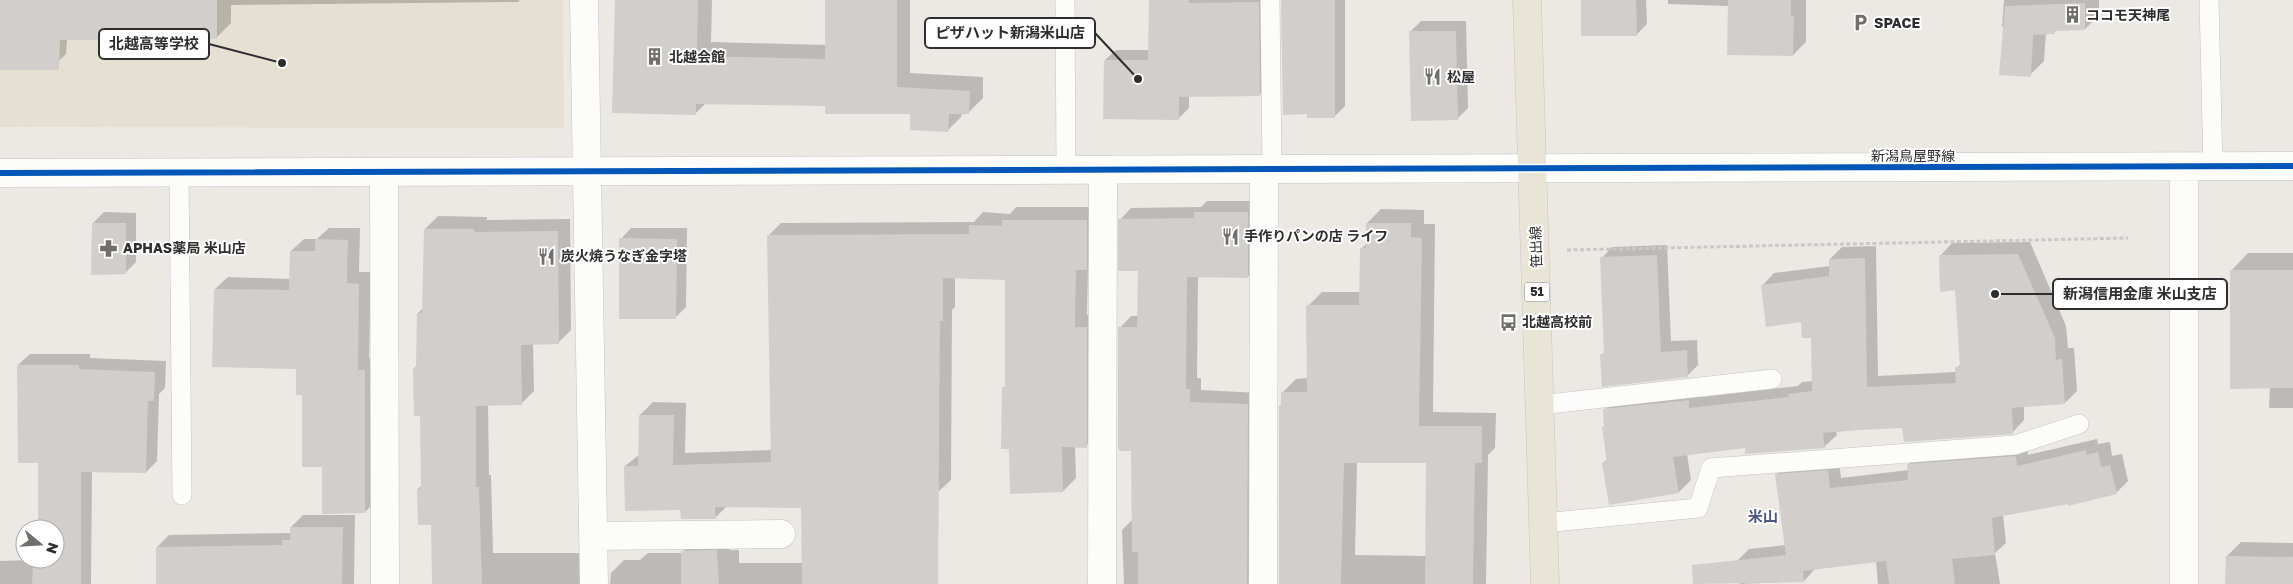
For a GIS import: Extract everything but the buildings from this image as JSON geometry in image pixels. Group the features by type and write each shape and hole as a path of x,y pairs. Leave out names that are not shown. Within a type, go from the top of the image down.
{"main road":[{"name":"笹出線","path":"1527,0 1534,169 1544,584"}],"street":[{"path":"584,0 594,584"},
{"name":"新潟鳥屋野線","path":"0,173 2213,168 2293,166"},
{"path":"2184,168 2184,584"},
{"path":"1102,584 1103,170"},
{"path":"1263,584 1268,170"},
{"path":"384,172 385,584"},
{"path":"593,536 781,534"}],"lane":[{"path":"1065,0 1066,170"},
{"path":"1268,170 1270,0"},
{"path":"2209,0 2213,168"},
{"path":"179,172 182,495"},
{"path":"1540,405 1772,380"},
{"path":"1543,523 1698,508 1710,468 2015,444 2079,424"}],"path":[{"path":"1536,250 2128,238"}],"shaded area":[{"path":"0,0 563,0 564,128 0,127"}],"cycle path":[{"path":"0,173 2293,166"}],"place":[{"name":"ココモ天神尾","path":"2072,15"},
{"name":"SPACE","path":"1860,23"},
{"name":"北越会館","path":"655,57"},
{"name":"北越高等学校","path":"282,63"},
{"name":"松屋","path":"1433,77"},
{"name":"ピザハット新潟米山店","path":"1138,79"},
{"name":"手作りパンの店 ライフ","path":"1230,236"},
{"name":"APHAS薬局 米山店","path":"109,248"},
{"name":"炭火焼うなぎ金字塔","path":"547,256"},
{"name":"新潟信用金庫 米山支店","path":"1995,294"},
{"name":"北越高校前","path":"1508,322"}],"district":[{"name":"米山","path":"1763,517"}]}
